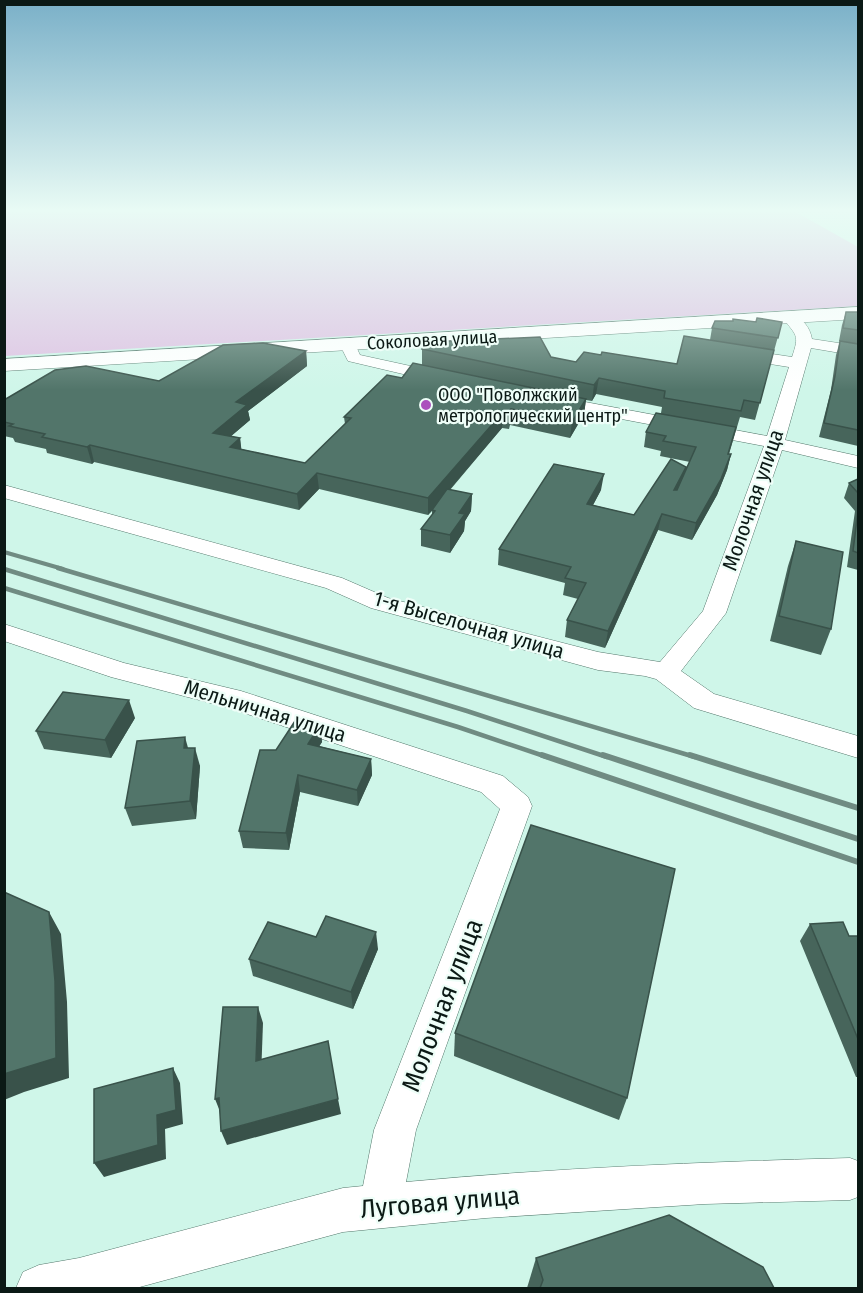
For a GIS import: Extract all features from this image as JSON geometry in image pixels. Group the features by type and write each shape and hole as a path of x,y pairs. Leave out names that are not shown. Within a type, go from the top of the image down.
{"main road":[{"name":"Соколовая улица","path":"4,365 858,314"}],"street":[{"path":"790,318 803,329 805,342 858,351"},
{"name":"Молочная улица","path":"665,673 714,613 773,443 805,342"},
{"path":"348,345 354,358 459,382"},
{"path":"723,352 798,363"},
{"path":"530,396 773,443 858,462"},
{"name":"1-я Выселочная улица","path":"4,491 334,583 380,603 598,661 648,667 665,673 704,701 858,747"},
{"name":"Мельничная улица","path":"4,632 120,671 231,698 492,783 517,806"},
{"name":"Молочная улица","path":"380,1208 395,1130 517,806"},
{"name":"Луговая улица","path":"66,1286 343,1210 486,1196 567,1191 705,1183 850,1179"}],"shaded area":[{"path":"5,269 858,269 858,306 5,356"}],"building":[{"path":"846,312 858,312 858,330 843,328"},
{"path":"757,318 782,322 778,338 712,328 715,321 733,321 733,319 756,322"},
{"path":"684,336 774,350 760,403 744,400 741,411 664,398 665,391 599,378 594,385 422,349 427,342 540,337 551,357 576,362 584,352 601,355 602,352 677,364"},
{"path":"840,341 858,344 858,430 824,423"},
{"path":"263,343 306,351 236,402 247,405 213,433 240,438 230,447 305,463 351,418 344,417 387,375 402,378 413,363 586,399 572,422 511,409 510,413 503,412 428,498 317,473 297,494 90,445 87,447 42,437 45,434 9,426 13,424 4,422 4,400 55,370 86,366 159,381 223,345"},
{"path":"656,413 736,427 728,454 731,454 721,479 696,523 662,514 608,631 567,620 586,583 565,578 571,567 499,549 554,464 604,474 587,504 634,515 671,459 686,467 674,490 677,490 696,447 663,441 666,436 646,432"},
{"path":"858,479 858,493 849,483"},
{"path":"447,489 472,494 459,513 465,514 450,535 421,529 435,511 432,510"},
{"path":"858,511 858,553 853,551"},
{"path":"796,541 843,552 831,629 779,616"},
{"path":"63,692 129,700 105,740 36,731"},
{"path":"297,718 320,725 308,744 371,759 357,790 298,775 286,833 239,831 260,750 276,750"},
{"path":"185,737 184,748 195,748 190,801 125,808 137,741"},
{"path":"531,825 675,869 627,1098 455,1033"},
{"path":"4,892 49,912 55,981 56,1058 4,1074"},
{"path":"326,916 376,932 351,992 249,959 268,922 316,937"},
{"path":"843,922 849,936 858,936 858,1039 810,924"},
{"path":"223,1007 258,1007 256,1061 328,1041 338,1099 221,1131 219,1098 215,1099"},
{"path":"173,1068 176,1110 157,1115 158,1145 94,1163 94,1089"},
{"path":"669,1215 763,1267 774,1288 540,1288 543,1280 536,1258"}],"railway":[{"path":"4,552 63,569"},
{"path":"58,568 695,757"},
{"path":"4,569 467,711 607,757"},
{"path":"4,588 458,727 547,757"},
{"path":"542,755 858,862"},
{"path":"603,755 858,839"},
{"path":"690,755 858,808"}],"place":[{"name":"ООО \"Поволжский метрологический центр\"","path":"426,405"}]}
